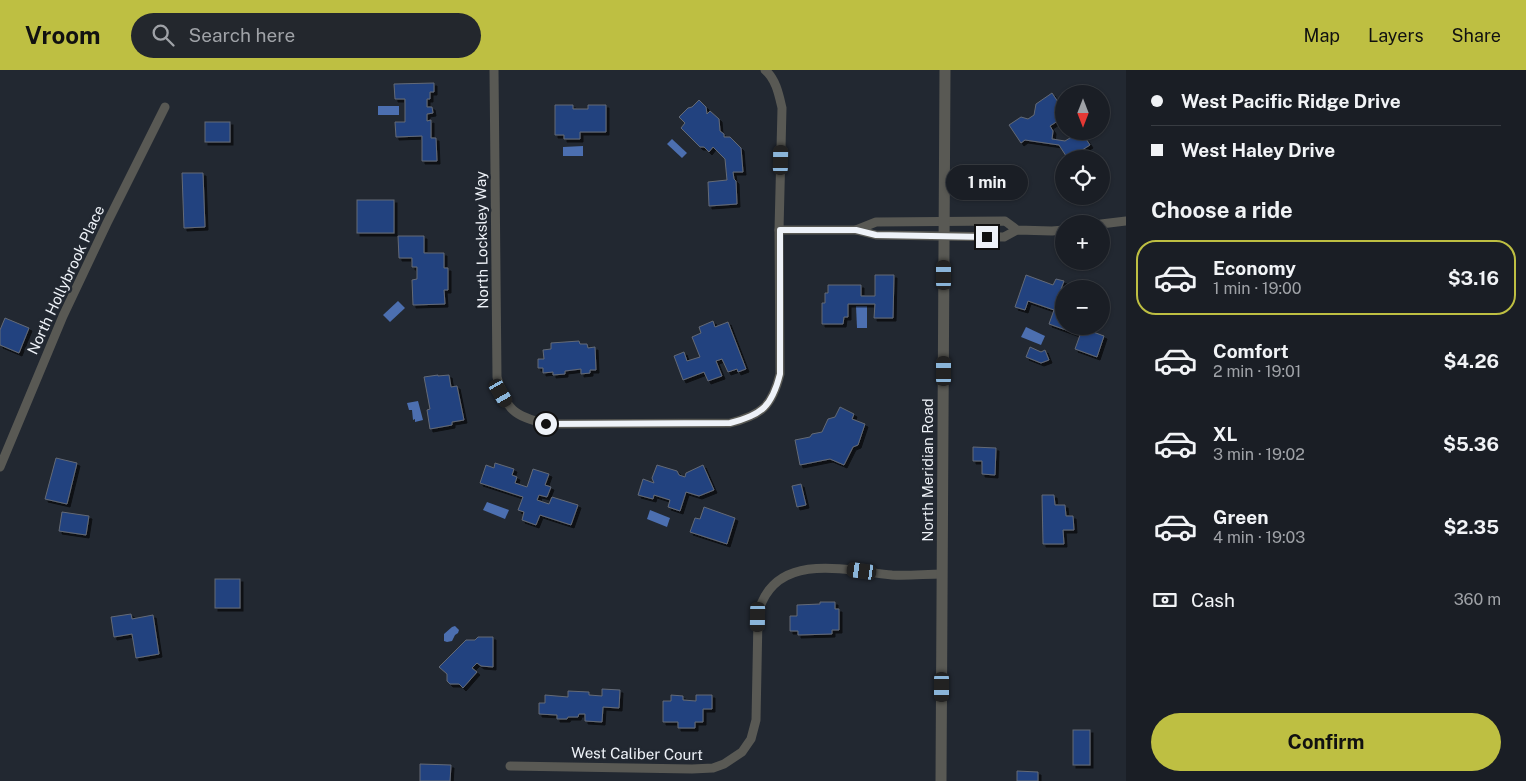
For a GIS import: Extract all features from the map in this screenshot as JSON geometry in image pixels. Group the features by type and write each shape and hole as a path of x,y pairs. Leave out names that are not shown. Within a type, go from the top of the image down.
{"street":[{"name":"North Locksley Way","path":"494,70 497,377 501,393 510,408 524,419 546,424 730,423 748,419 765,408 776,392 780,374 780,230"},
{"name":"North Meridian Road","path":"941,781 945,70"},
{"path":"766,71 778,90 782,108 780,230 856,230 876,235 1004,237 1017,230 1055,231"},
{"name":"North Hollybrook Place","path":"0,467 63,316 165,107"},
{"path":"856,230 876,222 1005,221 1017,230"},
{"path":"1110,223 1126,221"},
{"name":"West Caliber Court","path":"510,766 692,769 712,768 724,764 742,752 751,739 756,720 758,617 762,601 772,587 784,576 799,570 824,568 895,575 942,574"}],"water":[{"path":"378,106 399,106 399,115 378,115"},
{"path":"672,139 687,153 682,158 667,144"},
{"path":"583,146 583,156 563,156 563,147"},
{"path":"398,301 405,308 390,322 383,315"},
{"path":"856,306 867,306 867,328 857,328"},
{"path":"1026,327 1045,336 1041,345 1021,337"},
{"path":"418,401 423,420 415,422 412,410 409,410 407,403"},
{"path":"487,502 509,510 505,519 483,510"},
{"path":"650,510 670,518 667,527 647,519"},
{"path":"455,626 459,630 458,633 452,641 444,641 444,634"}],"building":[{"path":"434,83 434,92 430,92 430,99 427,99 427,107 432,107 433,113 427,114 427,121 431,120 431,138 436,138 437,161 422,161 422,136 396,137 395,122 405,122 405,99 395,99 394,84"},
{"path":"1052,93 1055,98 1055,123 1050,126 1053,131 1052,139 1065,141 1087,140 1090,145 1082,150 1062,150 1059,145 1025,140 1021,143 1009,125 1021,117 1028,119 1034,115 1036,104"},
{"path":"699,100 706,107 707,114 710,111 719,119 720,131 724,134 724,137 730,137 741,148 743,172 733,172 736,181 737,204 709,206 708,182 727,180 725,159 713,147 709,152 704,147 700,147 681,128 685,123 679,117"},
{"path":"555,105 573,105 573,109 588,109 588,105 606,105 606,132 580,132 580,139 564,139 564,135 555,135"},
{"path":"205,122 230,122 230,142 205,142"},
{"path":"182,173 203,173 205,227 184,228"},
{"path":"357,200 394,200 394,233 357,233"},
{"path":"398,236 424,236 424,253 444,253 444,268 448,268 448,290 444,290 445,304 413,305 412,280 417,279 417,267 412,267 412,258 399,258"},
{"path":"875,275 894,275 893,318 874,318 875,304 848,304 848,317 844,317 843,324 822,324 822,303 825,303 825,293 828,293 828,285 861,285 861,296 875,296"},
{"path":"1026,275 1053,285 1055,281 1055,326 1049,324 1054,310 1028,301 1025,310 1015,307"},
{"path":"5,318 29,328 19,353 0,345 0,330"},
{"path":"713,321 715,327 728,322 746,369 738,372 737,369 728,372 722,359 716,361 722,376 708,381 704,372 683,380 674,356 684,352 687,361 700,357 692,337 701,333 699,327"},
{"path":"1080,335 1104,336 1097,357 1075,349"},
{"path":"579,341 580,344 587,344 588,348 595,347 596,370 590,370 590,373 581,374 581,369 565,371 565,374 553,375 553,372 543,373 543,368 538,368 538,359 544,359 543,350 551,349 551,343"},
{"path":"1030,347 1041,352 1045,350 1049,360 1041,363 1026,357"},
{"path":"449,375 451,387 457,386 464,420 452,422 452,425 430,429 427,410 430,409 424,377"},
{"path":"840,407 854,414 852,419 865,424 858,445 853,447 844,465 830,459 800,465 795,440 822,432 828,419 835,417"},
{"path":"973,447 996,448 995,475 982,474 982,461 973,461"},
{"path":"56,458 77,463 67,504 45,499"},
{"path":"495,463 514,469 512,475 517,477 515,483 527,487 533,469 549,474 545,485 551,487 547,497 539,495 537,500 549,504 552,497 578,505 571,525 540,515 536,525 522,520 524,512 518,510 523,497 480,483 486,465 494,468"},
{"path":"657,465 677,471 679,475 685,477 686,473 703,465 714,490 699,496 686,492 680,511 668,507 670,500 654,495 653,499 638,495 643,479 654,483 652,478"},
{"path":"801,484 806,505 797,507 792,486"},
{"path":"1042,495 1054,495 1055,505 1065,505 1066,516 1073,516 1074,530 1063,530 1064,544 1043,544"},
{"path":"704,507 735,518 727,544 690,532 695,518 700,519"},
{"path":"62,512 89,516 86,535 59,531"},
{"path":"215,579 240,579 240,608 215,608"},
{"path":"820,602 835,602 835,609 839,609 839,630 832,630 832,634 798,635 798,631 790,631 790,616 797,616 797,605 820,604"},
{"path":"131,614 132,619 153,615 159,654 136,658 132,634 114,637 111,617"},
{"path":"478,637 493,637 493,667 481,666 477,663 472,668 477,672 463,688 459,684 450,684 447,681 447,674 439,667 466,640 475,640"},
{"path":"602,689 620,690 619,708 603,707 602,722 585,721 585,714 579,714 578,717 568,717 567,719 557,719 557,715 539,714 539,703 545,703 545,695 568,697 568,691 589,692 589,695 602,696"},
{"path":"671,695 683,696 683,700 696,701 696,695 712,695 712,709 703,709 703,722 695,722 695,728 678,728 678,722 663,722 663,701 671,701"},
{"path":"1073,730 1090,730 1090,765 1073,765"},
{"path":"420,764 451,765 450,781 420,781"},
{"path":"1017,771 1038,772 1038,781 1017,781"}],"route":[{"path":"546,424 730,423 748,419 765,408 776,392 780,374 780,230 856,230 876,235 987,237"}]}
